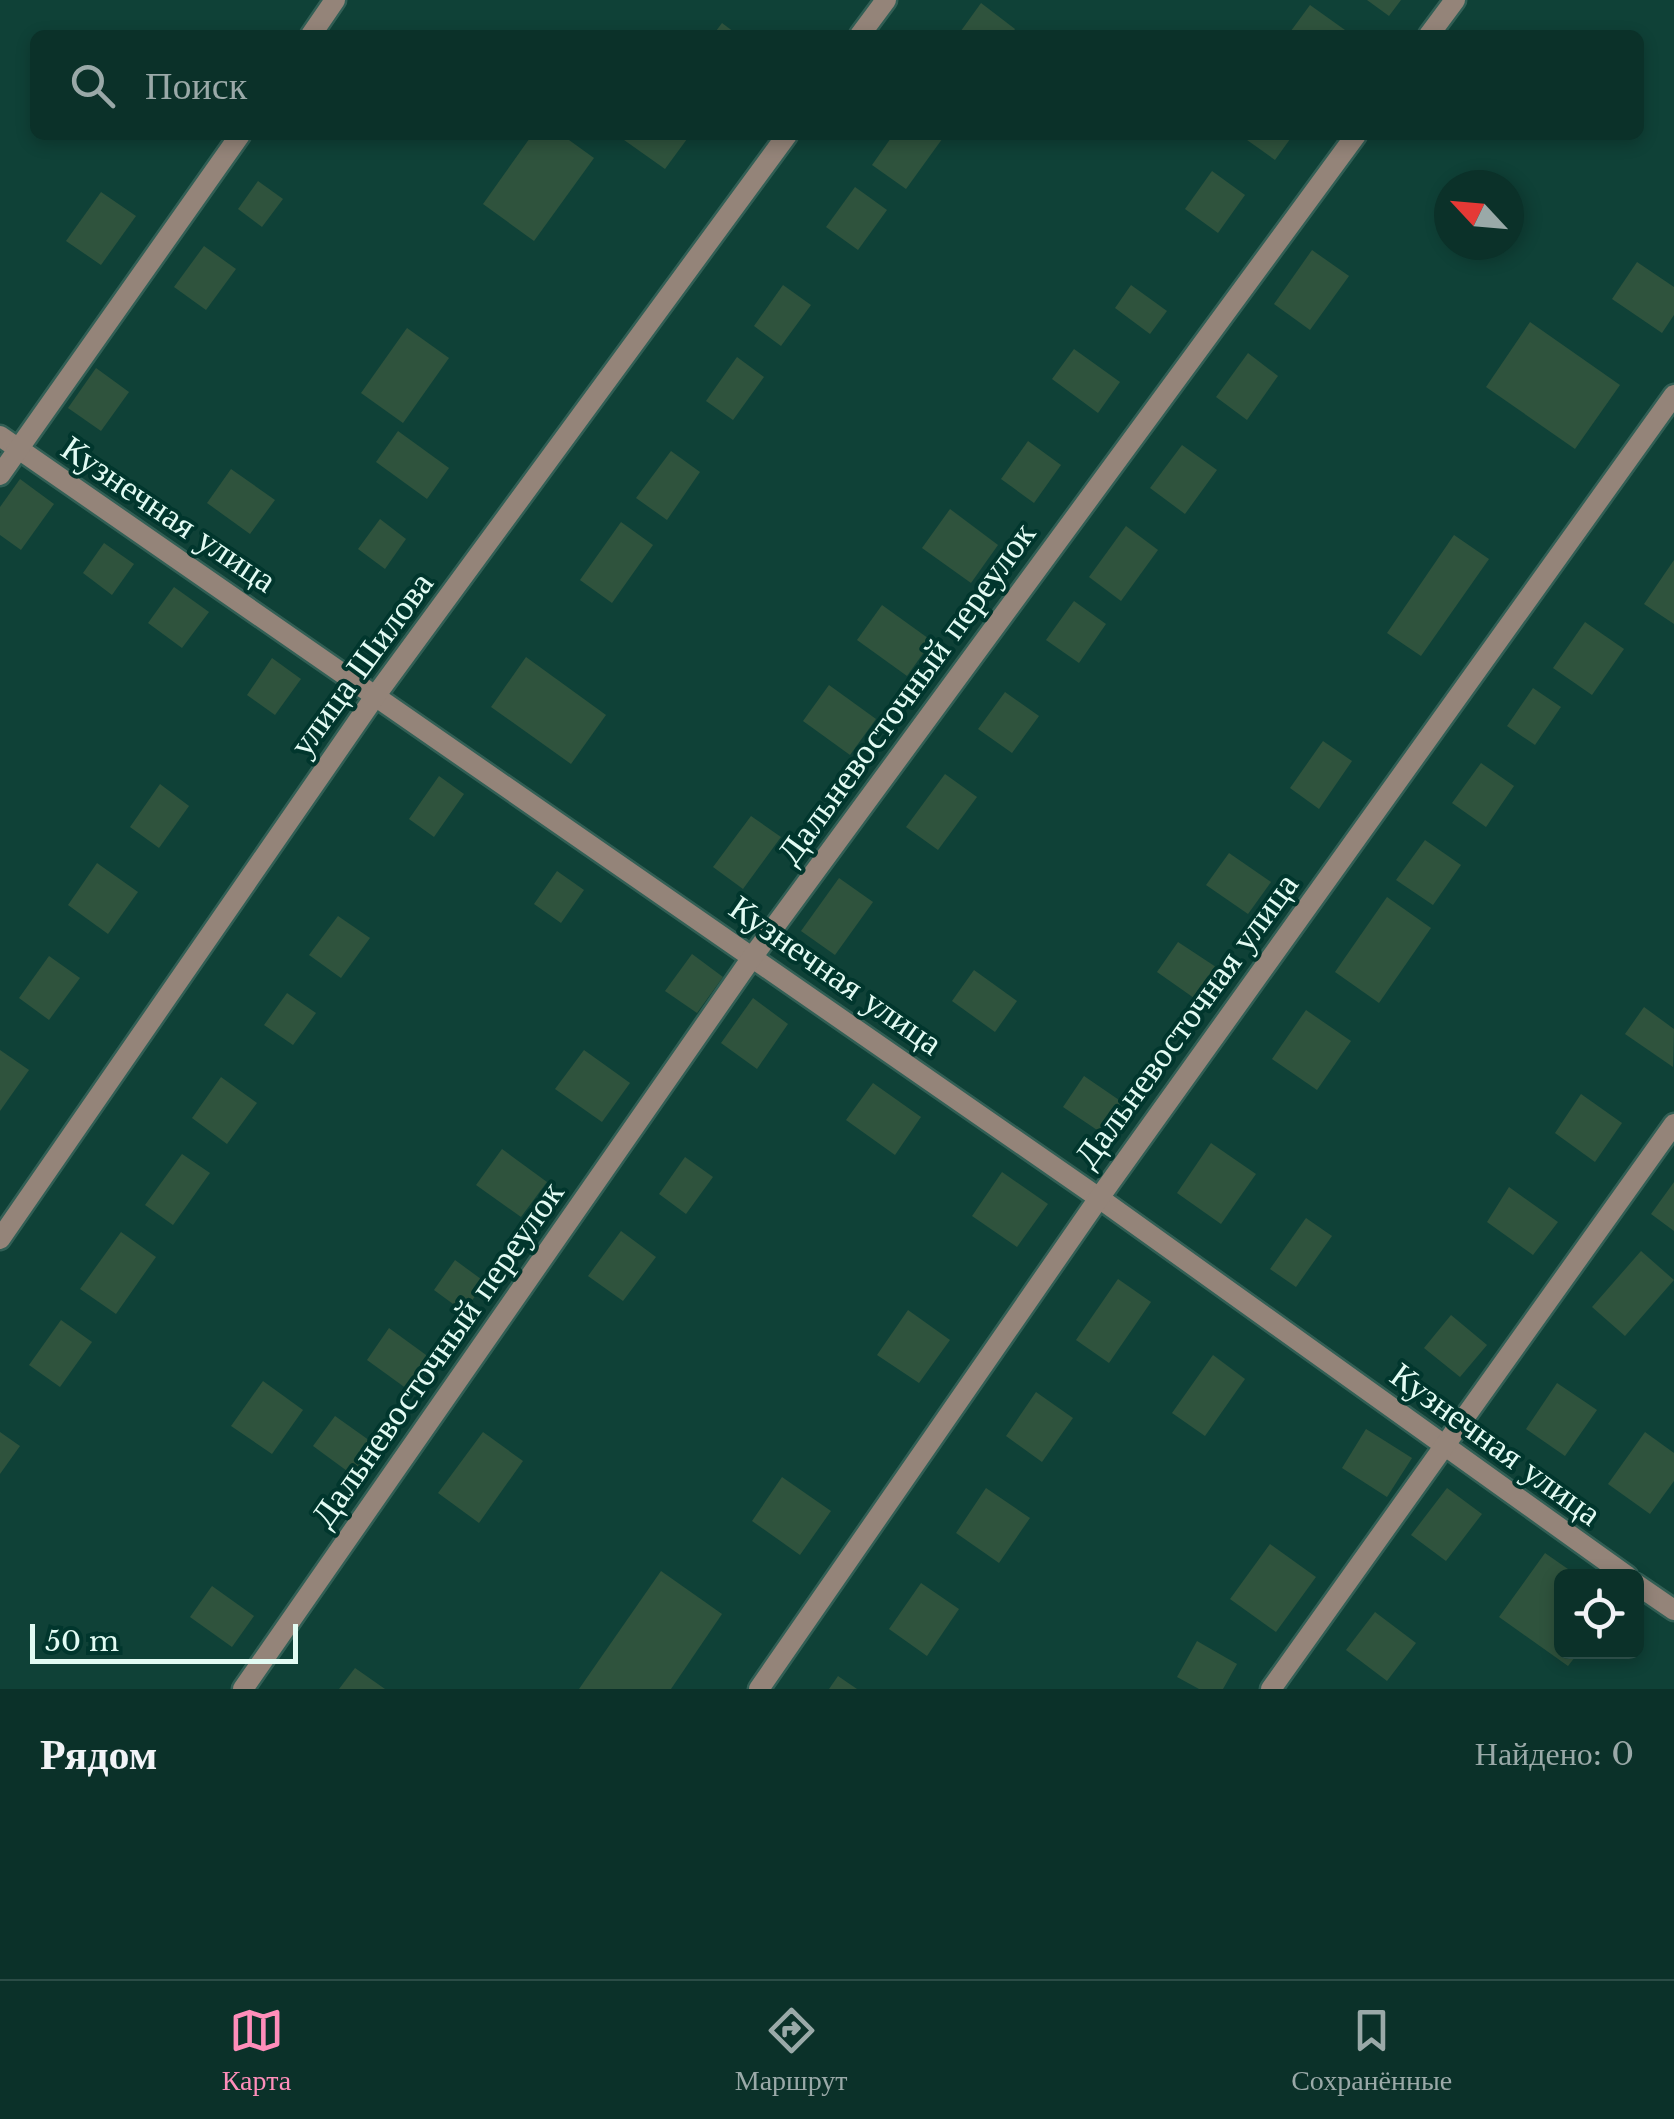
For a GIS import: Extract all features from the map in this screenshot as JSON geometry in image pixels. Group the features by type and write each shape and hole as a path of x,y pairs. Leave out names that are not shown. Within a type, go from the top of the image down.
{"street":[{"path":"314,30 335,0"},
{"path":"864,30 886,0"},
{"path":"1433,30 1455,0"},
{"path":"0,476 236,140"},
{"name":"улица Шилова","path":"0,1239 376,695 783,140"},
{"name":"Дальневосточный переулок","path":"243,1689 753,956 1352,140"},
{"name":"Дальневосточная улица","path":"759,1689 1099,1198 1674,395"},
{"name":"Кузнечная улица","path":"0,436 1099,1198 1616,1569"},
{"path":"1270,1689 1674,1124"},
{"path":"1644,1589 1674,1610"}],"building":[{"path":"1367,0 1401,0 1389,16"},
{"path":"981,3 1015,29 1014,30 962,30"},
{"path":"1310,5 1345,30 1292,30"},
{"path":"528,140 569,140 594,158 534,241 483,204"},
{"path":"624,140 686,140 665,169"},
{"path":"890,140 941,140 906,189 872,165"},
{"path":"1247,140 1289,140 1275,160"},
{"path":"1212,171 1245,195 1218,233 1185,209"},
{"path":"258,181 283,199 262,227 238,209"},
{"path":"855,187 887,210 858,250 826,227"},
{"path":"101,192 136,216 101,265 66,241"},
{"path":"204,246 236,269 206,310 174,287"},
{"path":"1312,250 1349,276 1310,330 1274,304"},
{"path":"1637,262 1674,287 1674,315 1662,333 1612,299"},
{"path":"783,285 811,305 781,346 754,326"},
{"path":"1131,285 1167,311 1150,334 1115,308"},
{"path":"1530,322 1620,385 1575,449 1486,387"},
{"path":"407,328 449,358 403,423 361,393"},
{"path":"1074,349 1120,382 1098,413 1052,379"},
{"path":"1248,353 1278,376 1247,420 1216,397"},
{"path":"737,357 764,377 733,420 706,401"},
{"path":"96,368 129,392 101,431 68,408"},
{"path":"398,431 449,468 427,499 376,462"},
{"path":"1028,441 1061,465 1034,503 1001,479"},
{"path":"1182,445 1217,470 1185,514 1150,488"},
{"path":"671,451 700,472 667,520 636,498"},
{"path":"231,469 275,500 250,534 207,503"},
{"path":"20,479 54,504 21,550 0,535 0,507"},
{"path":"950,509 998,545 971,583 922,548"},
{"path":"380,519 406,539 385,569 358,549"},
{"path":"621,522 653,545 612,603 580,580"},
{"path":"1126,526 1158,550 1121,601 1089,577"},
{"path":"1454,535 1489,559 1421,656 1387,633"},
{"path":"104,543 134,564 112,595 83,573"},
{"path":"1674,560 1674,624 1644,604"},
{"path":"174,587 209,612 182,648 148,623"},
{"path":"1074,601 1106,624 1079,663 1046,640"},
{"path":"882,605 932,641 907,676 857,640"},
{"path":"1585,622 1624,649 1592,695 1553,668"},
{"path":"526,657 606,715 571,764 491,707"},
{"path":"272,658 301,679 275,715 247,695"},
{"path":"829,685 876,719 850,755 803,721"},
{"path":"1533,688 1561,707 1535,745 1507,726"},
{"path":"1005,692 1039,716 1012,753 978,729"},
{"path":"1323,741 1352,761 1319,809 1290,788"},
{"path":"1481,763 1514,786 1486,827 1452,803"},
{"path":"945,774 977,797 938,850 906,827"},
{"path":"439,776 464,794 434,837 409,819"},
{"path":"160,784 189,806 159,848 130,827"},
{"path":"751,816 781,837 743,889 713,867"},
{"path":"1425,840 1461,865 1433,905 1396,880"},
{"path":"1229,853 1271,882 1248,914 1206,885"},
{"path":"97,863 138,892 108,934 68,905"},
{"path":"557,871 584,890 561,923 534,904"},
{"path":"839,878 873,902 835,955 801,931"},
{"path":"1387,897 1431,928 1379,1003 1335,972"},
{"path":"338,916 370,938 341,978 309,955"},
{"path":"1178,942 1216,967 1194,998 1157,972"},
{"path":"692,954 723,977 697,1013 665,991"},
{"path":"49,956 80,978 49,1020 19,998"},
{"path":"974,970 1017,1001 995,1032 952,1001"},
{"path":"287,993 316,1013 293,1045 264,1025"},
{"path":"753,998 788,1024 757,1069 721,1043"},
{"path":"1644,1007 1674,1029 1673,1067 1625,1034"},
{"path":"1306,1010 1351,1041 1317,1090 1272,1059"},
{"path":"0,1050 29,1070 0,1111"},
{"path":"584,1050 630,1083 602,1122 555,1089"},
{"path":"1084,1076 1122,1102 1100,1132 1063,1107"},
{"path":"221,1077 257,1103 227,1144 192,1118"},
{"path":"873,1083 921,1117 895,1155 846,1120"},
{"path":"1581,1094 1622,1123 1595,1162 1555,1133"},
{"path":"1211,1143 1256,1174 1221,1224 1177,1193"},
{"path":"502,1149 547,1182 521,1217 476,1185"},
{"path":"182,1154 210,1173 173,1225 145,1205"},
{"path":"685,1157 713,1177 686,1214 659,1194"},
{"path":"1002,1172 1048,1204 1017,1247 972,1216"},
{"path":"1674,1182 1674,1231 1651,1214"},
{"path":"1509,1187 1558,1222 1533,1255 1487,1222"},
{"path":"1306,1218 1332,1236 1296,1287 1270,1269"},
{"path":"621,1231 656,1257 623,1301 588,1276"},
{"path":"121,1232 156,1257 116,1314 80,1289"},
{"path":"1641,1251 1674,1280 1625,1336 1592,1307"},
{"path":"455,1260 485,1282 464,1312 434,1290"},
{"path":"1118,1279 1151,1302 1109,1363 1076,1340"},
{"path":"908,1310 950,1340 919,1383 877,1355"},
{"path":"1451,1315 1487,1345 1460,1377 1424,1348"},
{"path":"61,1320 92,1342 60,1387 29,1365"},
{"path":"389,1328 437,1363 414,1394 367,1360"},
{"path":"1213,1355 1245,1379 1205,1436 1172,1413"},
{"path":"263,1381 303,1410 272,1454 231,1426"},
{"path":"1557,1383 1597,1410 1565,1456 1526,1429"},
{"path":"1036,1392 1073,1418 1042,1462 1006,1436"},
{"path":"335,1416 380,1448 358,1479 313,1446"},
{"path":"1366,1429 1412,1458 1387,1497 1342,1468"},
{"path":"0,1432 20,1446 0,1474"},
{"path":"483,1432 523,1461 479,1523 438,1493"},
{"path":"1645,1432 1674,1453 1674,1481 1650,1514 1608,1484"},
{"path":"782,1477 831,1511 800,1555 752,1521"},
{"path":"986,1488 1030,1518 999,1563 956,1533"},
{"path":"1447,1488 1482,1514 1446,1561 1411,1535"},
{"path":"1270,1544 1316,1577 1276,1632 1230,1599"},
{"path":"1545,1553 1568,1569 1554,1569 1554,1656 1499,1617"},
{"path":"661,1571 722,1614 671,1689 579,1689"},
{"path":"921,1583 959,1609 927,1656 889,1629"},
{"path":"212,1586 254,1616 232,1647 190,1617"},
{"path":"1375,1612 1416,1643 1387,1681 1346,1650"},
{"path":"1197,1641 1237,1664 1223,1689 1199,1689 1177,1677"},
{"path":"355,1668 385,1689 339,1689"},
{"path":"838,1676 857,1689 829,1689"}]}
